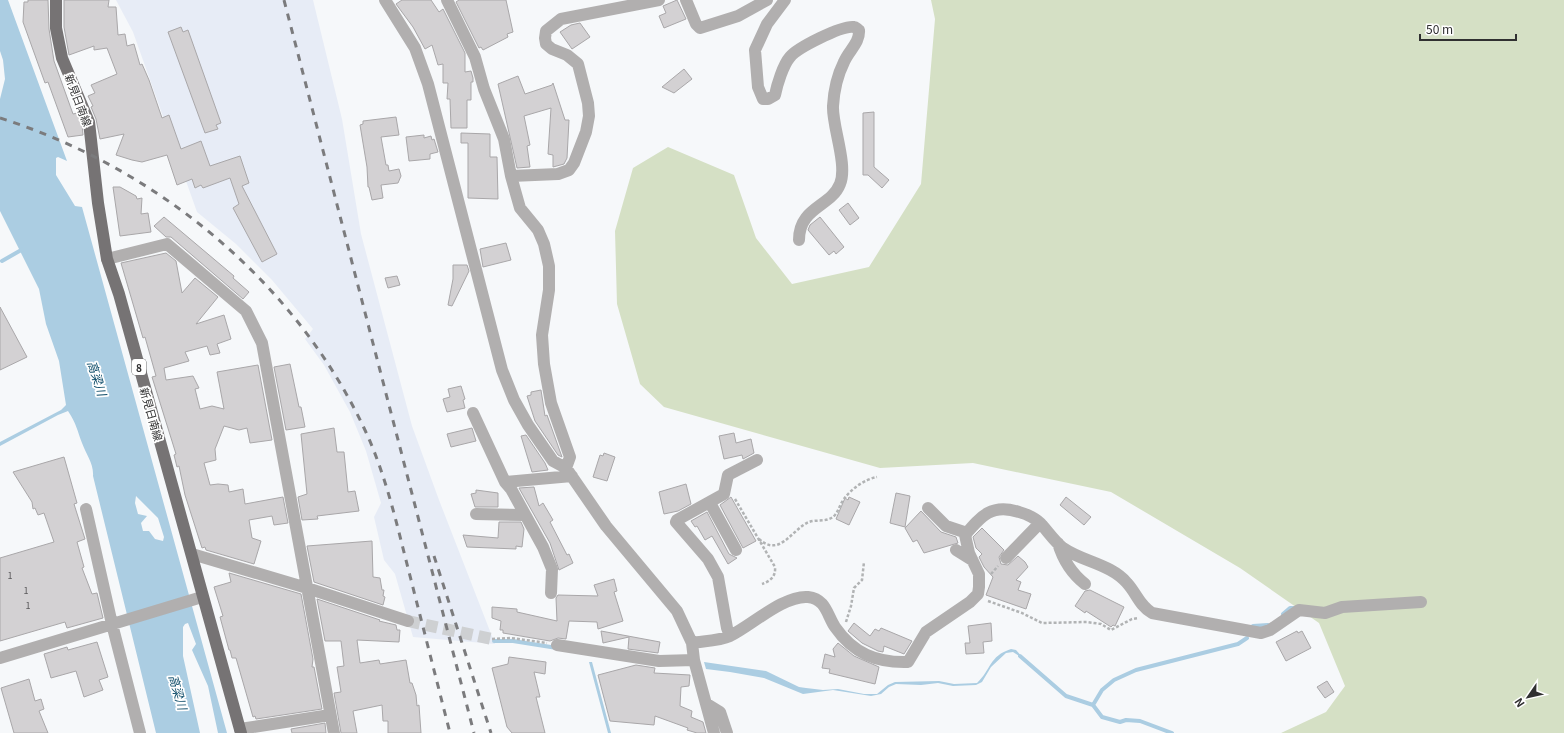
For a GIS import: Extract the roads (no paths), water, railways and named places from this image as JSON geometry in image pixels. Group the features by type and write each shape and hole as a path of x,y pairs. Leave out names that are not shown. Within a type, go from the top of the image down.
{"main road":[{"name":"新見日南線","path":"56,0 56,28 62,58 89,122 98,203 107,259 121,302 192,554 202,597 241,731"}],"street":[{"path":"385,0 415,48 428,84 502,370 514,400 528,425 553,461 569,472 606,526 677,611 692,643 694,660 714,733"},
{"path":"447,0 475,57 484,89 504,139 520,208 538,230 544,244 549,266 549,290 542,335 544,364 551,403 570,457 569,472"},
{"path":"512,176 565,172 574,163 586,132 588,103 578,64 566,55 552,49 546,44 546,31 561,19 659,0"},
{"path":"686,0 696,24 700,28 738,16 767,0"},
{"path":"785,0 766,24 755,50 758,87 763,99 768,99 775,95 789,58 802,47 839,30 853,27 859,30 860,38 845,60 835,84 833,107 842,178 840,185 836,192 804,218 799,240"},
{"path":"107,259 166,244 246,311 262,342 334,733"},
{"path":"473,412 505,482 543,547 552,569 551,593"},
{"path":"730,636 727,628 718,576 698,546 676,524 677,520 724,494 728,475 757,460"},
{"path":"505,482 569,472"},
{"path":"710,503 736,550"},
{"path":"928,508 946,526 967,533"},
{"path":"692,643 730,636 787,601 802,597 811,597 824,605 838,630 860,653 879,660 908,662 926,632 978,594 979,574 972,560 965,535 979,520 998,508 1023,513 1040,523 1063,548 1114,572 1127,583 1144,608 1152,613 1261,633 1270,630 1299,610 1325,613 1342,607 1421,602"},
{"path":"86,509 112,624 140,733"},
{"path":"476,514 524,515"},
{"path":"1006,558 1040,523"},
{"path":"1058,543 1062,556 1069,568 1076,577 1085,584"},
{"path":"956,550 972,560"},
{"path":"192,554 307,588 408,621"},
{"path":"0,658 202,597"},
{"path":"557,645 659,661 694,660"},
{"path":"707,704 720,712 727,733"},
{"path":"241,731 330,714"}],"water":[{"name":"高梁川","path":"0,0 8,0 67,161 58,157 56,158 56,175 75,206 82,207 227,733 218,733 208,686 192,650 196,644 188,623 183,627 183,656 200,733 156,733 92,467 75,424 68,411 0,446 0,442 61,410 66,405 59,361 46,324 39,289 0,211 0,99 5,79 3,60 0,51","holes":["136,496 158,518 164,537 163,541 155,539 149,531 143,531 141,523 147,516 138,514 135,503"]},
{"path":"1011,649 1016,650 1024,659 1013,652 1006,653 991,667 982,682 976,685 953,686 938,683 921,685 896,684 889,687 881,694 871,696 833,690 803,694 764,678 706,669 704,662 766,671 799,687 823,690 838,689 864,694 877,694 888,685 895,682 939,681 954,684 977,683 998,655"},
{"path":"589,662 592,662 611,733 608,733"}],"waterway":[{"path":"2,261 23,249"},
{"path":"1283,614 1290,608 1294,608"},
{"path":"1253,626 1268,625"},
{"path":"1093,705 1102,690 1114,680 1136,670 1238,644 1247,638"},
{"path":"494,641 513,641 557,648"},
{"path":"1020,656 1066,696 1093,705 1102,717 1120,722 1126,720 1140,721 1172,733"}],"tunnel":[{"path":"408,621 492,639"}],"railway":[{"path":"284,0 474,733"},
{"path":"0,118 57,139 112,166 165,199 214,236 259,278 299,324 335,374 364,428 378,462 394,515 450,733"},
{"path":"434,556 491,733"}]}
